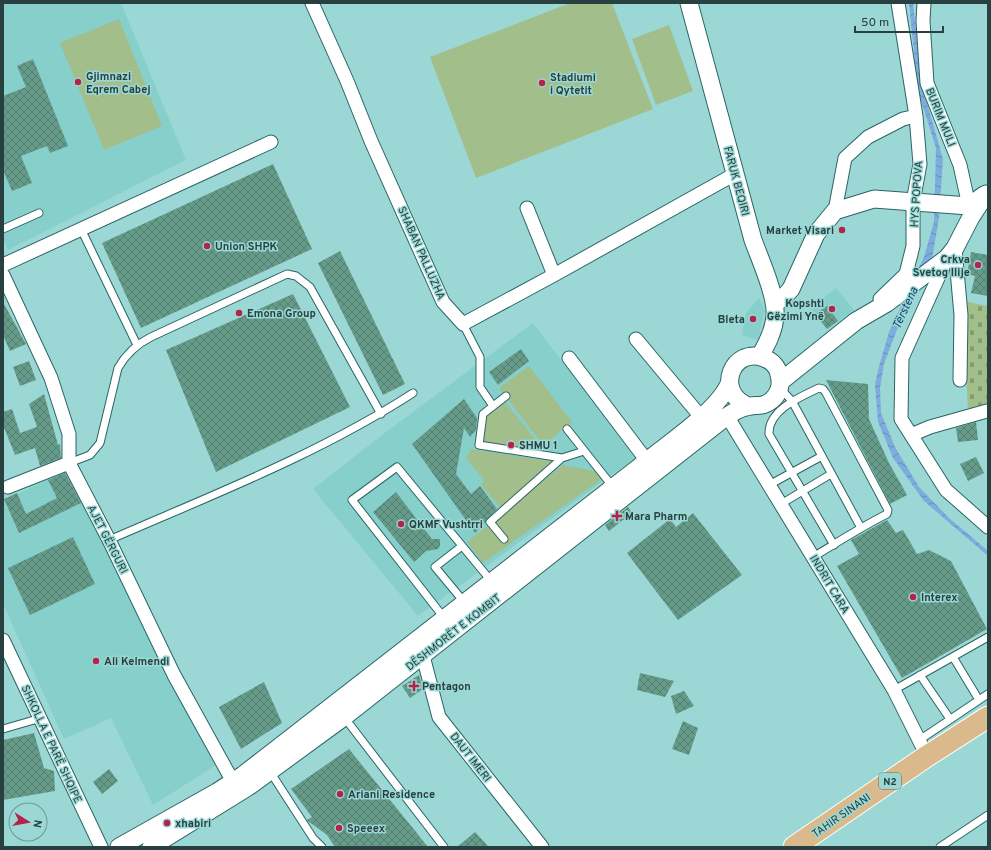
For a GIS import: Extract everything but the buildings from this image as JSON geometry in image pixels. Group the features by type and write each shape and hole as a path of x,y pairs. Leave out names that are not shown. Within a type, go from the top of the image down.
{"main road":[{"name":"TAHIR SINANI","path":"794,847 923,748 983,708"},
{"name":"TAHIR SINANI","path":"815,847 988,732"}],"street":[{"name":"SHABAN PALLUZHA","path":"312,3 348,81 371,141 444,302 462,324"},
{"name":"FARUK BEQIRI","path":"689,3 753,240 769,284 774,303 776,315 771,336 760,356"},
{"name":"HYS POPOVA","path":"856,321 866,309 887,294 906,274 913,246 920,164 916,116 898,3"},
{"name":"BURIM MULI","path":"924,3 923,21 927,83 960,165 963,206"},
{"path":"774,303 786,295 791,289 793,281 816,234 835,211 845,158 868,138 903,119 916,116"},
{"path":"3,265 271,142"},
{"path":"462,324 554,275 735,174"},
{"path":"835,211 874,199 963,206 987,194"},
{"path":"987,194 947,257 902,358 901,419 946,490 988,527"},
{"path":"527,208 554,275"},
{"path":"780,385 856,321 887,303 947,257"},
{"path":"947,257 961,315 960,380"},
{"name":"AJET GËRGURI","path":"3,275 51,378 68,434 69,463 110,540 174,675 236,787"},
{"path":"769,284 784,287 793,281"},
{"path":"636,338 701,417"},
{"path":"753,356 760,356 774,365 779,373 780,385 777,394 767,404 761,406 748,406 737,400 733,395 729,384 732,371 740,360 753,356"},
{"path":"569,358 647,461"},
{"name":"DËSHMORËT E KOMBIT","path":"151,847 236,787 339,711 423,656 613,488 631,482 647,461 701,417 726,392 729,384"},
{"name":"DËSHMORËT E KOMBIT","path":"339,711 445,619 492,582 526,565 631,482 727,416 748,406"},
{"path":"911,435 987,411"},
{"name":"INDRIT CARA","path":"727,416 894,690 923,748"},
{"path":"5,484 69,463"},
{"name":"SHKOLLA E PARË SHQIPE","path":"3,640 101,847"},
{"name":"DAUT IMERI","path":"423,656 439,717 542,847"},
{"name":"DËSHMORËT E KOMBIT","path":"119,847 171,833"}],"lane":[{"path":"3,229 39,213"},
{"path":"81,229 137,345"},
{"path":"69,463 90,454 100,443 118,368 124,358 137,345 280,276 292,274 301,278 310,288 381,414"},
{"path":"462,324 480,357 480,387 493,406"},
{"path":"780,385 792,401 861,528"},
{"path":"813,557 834,545 861,528 887,514 888,510 826,393 823,389 819,388 792,401 772,420 769,428 769,434 834,545"},
{"path":"110,540 289,461 381,414 413,393"},
{"path":"506,396 483,414 479,446 562,458"},
{"path":"567,429 613,488"},
{"path":"504,539 490,522 562,458 584,451"},
{"path":"769,485 822,456"},
{"path":"445,619 352,500 397,467 492,582"},
{"path":"781,504 831,474"},
{"path":"462,546 435,567 465,603"},
{"path":"894,690 988,637"},
{"path":"953,657 983,708"},
{"path":"920,675 950,719"},
{"path":"983,708 988,694"},
{"path":"923,748 950,719 983,708"},
{"path":"339,711 444,847"},
{"path":"3,729 41,718"},
{"path":"266,765 313,838 322,847"},
{"path":"940,847 988,815"}],"shaded area":[{"name":"Gjimnazi Eqrem Cabej","path":"3,3 121,3 186,160 8,250 3,238"},
{"name":"Kopshti Gëzimi Ynë","path":"836,288 854,310 827,329 810,308"},
{"name":"Bleta","path":"759,298 765,310 758,340 742,335 746,313"},
{"name":"SHMU 1","path":"533,323 635,458 418,616 313,489 386,432"},
{"name":"Ali Kelmendi","path":"66,471 216,765 153,805 111,718 64,739 3,604 3,501"}],"green space":[{"name":"Stadiumi i Qytetit","path":"570,3 612,3 653,109 476,178 430,57"},
{"path":"119,19 162,126 104,150 60,43"},
{"path":"669,25 693,91 656,105 632,39"},
{"path":"963,301 988,306 988,403 968,413"},
{"path":"529,366 572,422 543,445 499,388"},
{"path":"505,402 543,449 482,442 486,417"},
{"path":"471,449 555,462 501,508 481,485 484,480 466,458"},
{"path":"563,465 609,474 483,563 467,542"}],"water":[{"name":"Tërstena","path":"909,3 913,3 923,89 943,159 939,218 931,265 898,327 884,364 880,388 881,413 895,447 919,487 949,518 988,551 988,556 924,501 893,458 878,422 875,385 878,370 889,332 924,257 934,222 936,148 918,91"}],"place":[{"name":"Gjimnazi Eqrem Cabej","path":"78,82"},
{"name":"Stadiumi i Qytetit","path":"542,83"},
{"name":"Market Visari","path":"842,230"},
{"name":"Union SHPK","path":"207,246"},
{"name":"Crkva Svetog Ilije","path":"978,265"},
{"name":"Kopshti Gëzimi Ynë","path":"832,309"},
{"name":"Emona Group","path":"239,313"},
{"name":"Bleta","path":"753,319"},
{"name":"SHMU 1","path":"511,445"},
{"name":"Mara Pharm","path":"617,516"},
{"name":"QKMF Vushtrri","path":"401,524"},
{"name":"Interex","path":"913,597"},
{"name":"Ali Kelmendi","path":"96,661"},
{"name":"Pentagon","path":"414,686"},
{"name":"Ariani Residence","path":"340,794"},
{"name":"xhabiri","path":"167,823"},
{"name":"Speeex","path":"339,828"}]}
